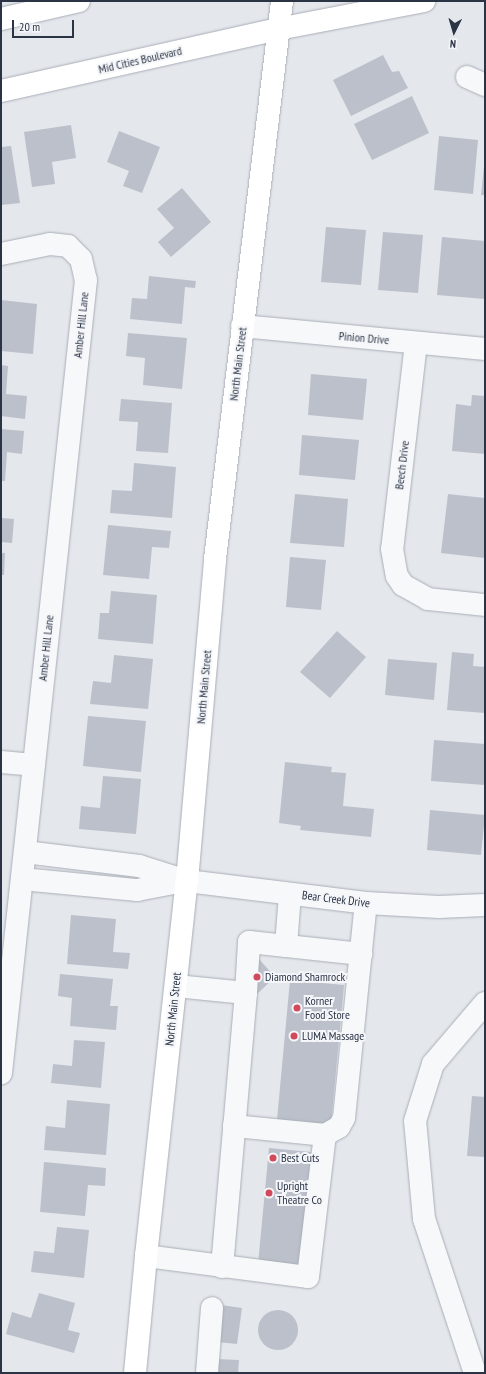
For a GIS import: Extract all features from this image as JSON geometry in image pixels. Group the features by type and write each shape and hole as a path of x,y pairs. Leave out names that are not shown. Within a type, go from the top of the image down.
{"main road":[{"path":"1,19 80,1"},
{"name":"North Main Street","path":"135,1373 146,1256 187,881 216,559 242,326 282,1"},
{"name":"Mid Cities Boulevard","path":"1,91 278,29 424,1"}],"street":[{"name":"Amber Hill Lane","path":"1,254 50,244 68,246 81,259 86,280 22,879 3,1037 1,1073"},
{"name":"Pinion Drive","path":"242,326 485,349"},
{"name":"Beech Drive","path":"416,343 392,549 397,576 403,585 428,599 485,605"},
{"path":"1,762 34,765"},
{"name":"Bear Creek Drive","path":"24,852 139,866 187,881 366,904 439,907 485,905"},
{"name":"Bear Creek Drive","path":"22,879 137,890 187,881"},
{"path":"286,946 290,894"},
{"path":"234,1126 325,1134 340,1127 344,1118 366,904"},
{"path":"222,1267 246,993 249,942 361,954"},
{"path":"176,986 246,993"},
{"path":"475,1373 424,1219 416,1121 433,1064 485,1003"},
{"path":"146,1256 308,1277 325,1134"},
{"path":"207,1373 212,1308"}],"building":[{"path":"383,55 392,72 399,71 408,88 351,116 333,80"},
{"path":"412,96 429,133 372,160 354,124"},
{"path":"71,125 76,158 52,162 55,184 32,187 24,132"},
{"path":"119,131 160,147 142,193 123,186 129,171 107,162"},
{"path":"439,136 478,140 473,194 434,190"},
{"path":"11,146 20,203 1,205 1,147"},
{"path":"484,166 485,195 481,195"},
{"path":"182,188 211,222 171,257 158,242 174,228 157,209"},
{"path":"326,227 366,230 361,285 321,282"},
{"path":"383,232 423,235 418,293 378,290"},
{"path":"442,237 485,241 485,299 437,295"},
{"path":"149,276 196,281 195,288 185,287 182,324 130,319 132,298 147,299"},
{"path":"1,300 37,304 33,354 1,351"},
{"path":"128,333 187,338 182,389 143,385 145,358 126,356"},
{"path":"1,365 8,366 6,394 27,396 25,419 1,416"},
{"path":"311,374 367,379 363,420 308,415"},
{"path":"472,395 485,396 485,454 452,451 456,404 471,406"},
{"path":"121,399 172,403 168,453 136,451 138,422 119,421"},
{"path":"1,429 24,431 22,454 7,452 5,481 1,481"},
{"path":"302,435 359,440 355,480 299,475"},
{"path":"134,463 176,467 172,518 110,513 112,490 132,491"},
{"path":"295,494 348,499 344,547 290,543"},
{"path":"448,494 485,498 485,558 441,553"},
{"path":"1,518 14,519 12,543 1,542"},
{"path":"108,525 171,531 169,548 152,547 149,579 103,575"},
{"path":"1,553 5,553 4,575 1,575"},
{"path":"290,557 326,560 321,610 286,607"},
{"path":"111,591 157,595 153,644 98,639 100,613 109,613"},
{"path":"337,631 366,657 330,698 300,672"},
{"path":"452,652 474,654 473,666 485,667 485,713 447,710"},
{"path":"114,655 153,659 148,709 90,704 93,681 111,683"},
{"path":"388,659 437,663 434,700 385,695"},
{"path":"88,716 146,721 141,772 83,766"},
{"path":"434,740 485,744 485,785 431,781"},
{"path":"285,762 332,767 331,772 346,773 343,806 374,809 371,837 300,830 301,826 279,823"},
{"path":"103,776 141,779 136,834 79,829 81,806 100,808"},
{"path":"430,810 485,815 481,855 427,850"},
{"path":"71,915 116,919 113,952 130,953 128,969 67,964"},
{"name":"Diamond Shamrock","path":"259,959 275,977 257,994 240,976"},
{"path":"60,974 113,979 110,1006 118,1006 116,1030 70,1026 72,998 58,996"},
{"path":"290,980 344,985 331,1124 277,1120"},
{"path":"74,1040 105,1042 101,1088 51,1083 53,1064 72,1066"},
{"path":"472,1096 485,1097 485,1157 467,1156"},
{"path":"67,1100 110,1104 106,1155 44,1150 46,1126 65,1128"},
{"path":"269,1148 311,1152 301,1268 258,1264"},
{"path":"44,1162 106,1168 105,1186 88,1185 85,1216 40,1212"},
{"path":"57,1227 89,1230 84,1278 31,1272 34,1251 54,1253"},
{"path":"39,1293 75,1303 68,1330 80,1333 74,1353 6,1334 12,1312 31,1318"},
{"path":"221,1305 242,1308 237,1344 217,1342"},
{"path":"282,1310 289,1313 295,1319 298,1330 297,1338 289,1347 282,1350 274,1350 267,1347 259,1338 258,1326 261,1319 270,1311"},
{"path":"216,1359 239,1360 238,1373 215,1373"}],"place":[{"name":"Diamond Shamrock","path":"257,977"},
{"name":"Korner Food Store","path":"297,1008"},
{"name":"LUMA Massage","path":"294,1036"},
{"name":"Best Cuts","path":"273,1158"},
{"name":"Upright Theatre Co","path":"269,1193"}]}
